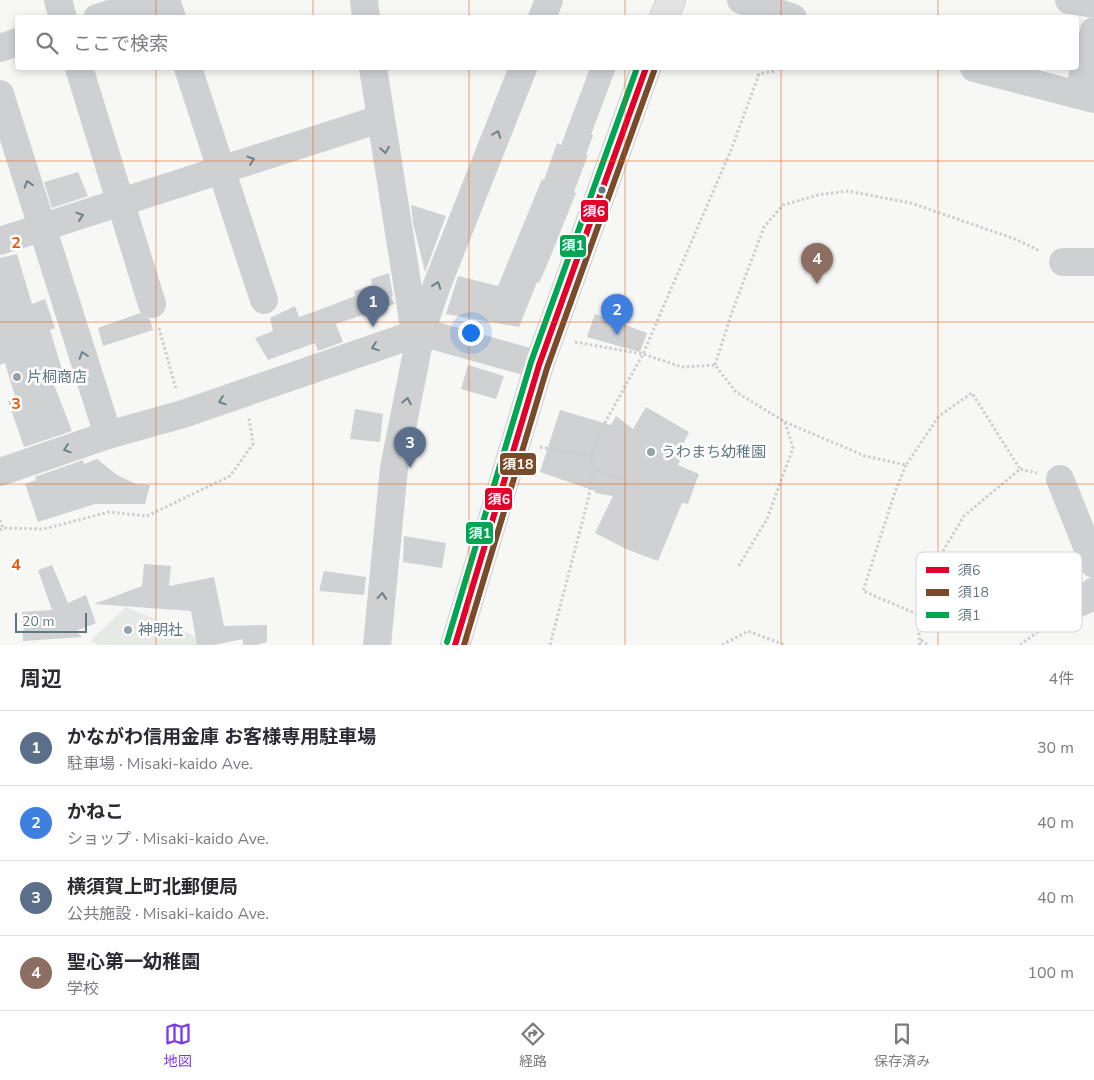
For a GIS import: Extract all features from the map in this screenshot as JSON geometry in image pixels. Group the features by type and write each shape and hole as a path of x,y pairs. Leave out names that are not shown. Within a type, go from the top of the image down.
{"main road":[{"path":"665,15 671,0"},
{"path":"455,645 539,366 645,70"}],"street":[{"path":"58,0 62,15"},
{"path":"106,15 154,0"},
{"path":"166,0 171,15"},
{"path":"364,0 366,15"},
{"path":"543,15 549,0"},
{"path":"742,0 784,15"},
{"path":"1069,0 1094,4"},
{"path":"982,70 1086,97 1094,30"},
{"path":"0,48 15,43"},
{"path":"80,70 152,304"},
{"path":"189,70 264,300"},
{"path":"373,70 380,119 418,332"},
{"path":"377,645 394,468 418,332 522,70"},
{"path":"0,94 108,435"},
{"path":"0,242 380,119"},
{"path":"1063,262 1094,262"},
{"path":"2,464 183,414 418,332 539,366"},
{"path":"1060,480 1094,564"},
{"path":"1082,602 1088,599 1094,591"}],"path":[{"path":"550,645 589,496 593,468 591,456 602,428 642,354 731,150 759,74 776,70"},
{"path":"715,365 732,312 764,227 783,205 818,195 848,191 911,203 1015,239 1063,262"},
{"path":"152,304 183,414"},
{"path":"551,334 576,342 642,354 682,367 715,365"},
{"path":"715,365 736,392 785,422 865,456 906,466"},
{"path":"0,520 2,529 44,530 109,512 147,516 230,476 254,444 245,393"},
{"path":"916,614 863,591 895,492 906,466 939,416 972,393 1020,469 1060,480"},
{"path":"738,567 767,519 793,448 785,422"},
{"path":"516,443 591,456"},
{"path":"593,468 636,486"},
{"path":"942,552 964,516 1020,469"},
{"path":"722,645 748,631 785,645"},
{"path":"919,632 920,645"},
{"path":"1020,645 1037,632"},
{"path":"920,640 928,645"}],"shaded area":[{"name":"神明社","path":"126,607 180,629 211,645 97,645 91,640"}],"building":[{"path":"589,70 615,70 591,135 593,135 586,155 588,155 574,192 576,193 519,327 446,314 458,276 498,286 542,179 544,180 557,143 561,145"},
{"path":"78,172 88,196 52,208 44,182"},
{"path":"411,205 446,216 425,272 413,223"},
{"path":"17,254 32,304 45,299 55,328 50,330 63,373 51,377 72,431 24,447 8,401 16,399 5,363 0,365 0,258"},
{"path":"389,273 393,296 391,297 395,304 336,324 343,342 318,351 315,343 268,360 255,338 273,331 270,318 295,306 299,317 327,307 355,296 354,291 372,285 371,279"},
{"path":"140,313 150,319 153,330 103,346 98,328"},
{"path":"595,314 647,333 640,352 587,337"},
{"path":"468,365 504,376 496,399 461,389"},
{"path":"646,407 689,432 679,453 682,455 678,465 699,474 688,504 682,503 658,561 626,549 595,533 613,496 595,493 595,491 540,472 560,410 611,425 616,416 633,429"},
{"path":"355,409 383,414 380,442 350,439"},
{"path":"97,459 117,475 136,484 150,485 145,504 95,504 38,522 25,484 36,480 35,477 83,460 84,464"},
{"path":"404,536 446,543 442,568 403,562"},
{"path":"144,564 171,566 169,586 214,577 224,626 267,625 267,642 257,645 243,645 243,639 214,645 197,645 191,611 94,604 142,586"},
{"path":"52,565 68,603 86,595 96,623 76,631 82,637 23,641 22,612 52,610 38,570"},
{"path":"324,571 366,577 364,595 319,591"}],"transit line":[{"name":"須1","path":"447,642 531,362 636,70"},
{"name":"須6","path":"455,645 539,365 645,70"},
{"name":"須18","path":"464,645 547,368 654,71"}],"place":[{"name":"聖心第一幼稚園","path":"817,284"},
{"name":"かながわ信用金庫 お客様専用駐車場","path":"373,327"},
{"name":"かねこ","path":"617,335"},
{"name":"片桐商店","path":"17,377"},
{"name":"うわまち幼稚園","path":"651,452"},
{"name":"横須賀上町北郵便局","path":"410,468"},
{"name":"神明社","path":"128,630"}]}
